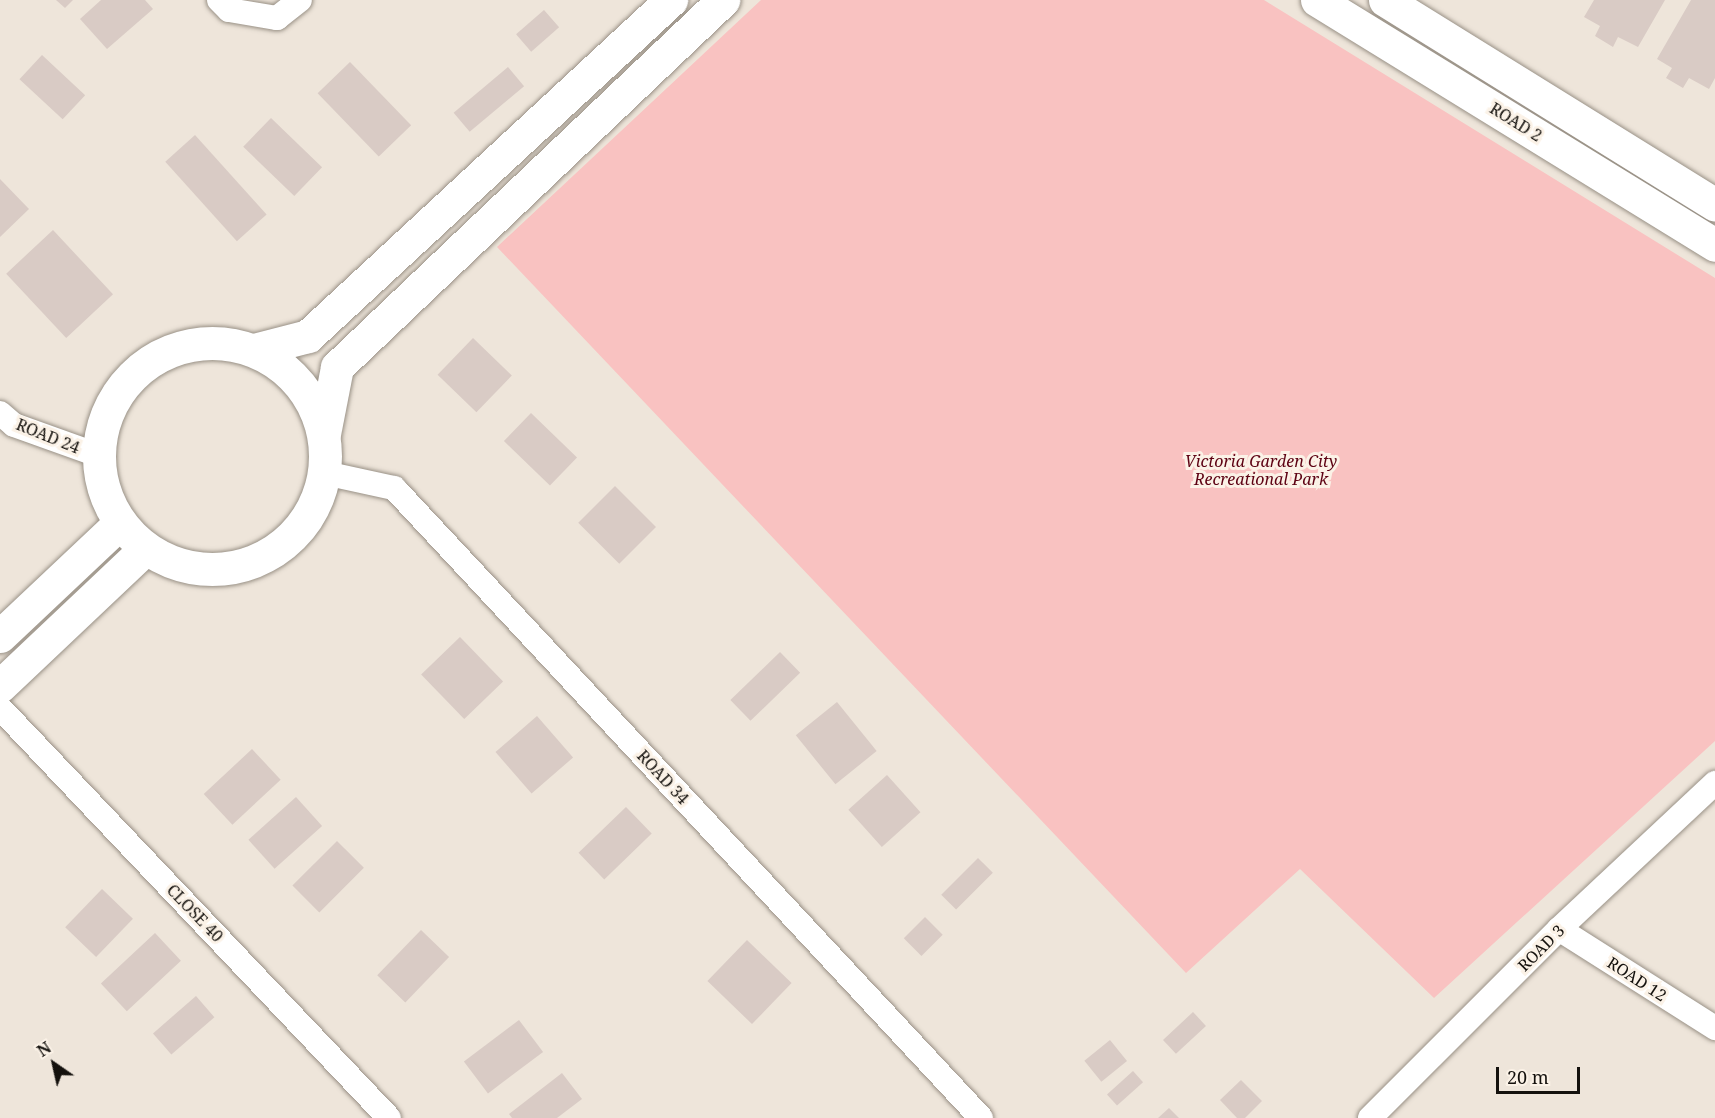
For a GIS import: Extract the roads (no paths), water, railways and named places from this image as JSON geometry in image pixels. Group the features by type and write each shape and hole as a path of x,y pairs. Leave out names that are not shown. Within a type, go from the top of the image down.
{"street":[{"path":"219,0 229,10 277,18 300,0"},
{"path":"670,0 308,336 254,350 209,344 182,347 149,363 123,387 109,411 98,455 104,491 120,523 145,549 180,565 219,570 256,561 289,540 313,509 325,473 324,434 337,367 723,0"},
{"name":"ROAD 2","path":"1317,0 1715,245"},
{"path":"1385,0 1715,205"},
{"path":"1426,67 1443,36"},
{"path":"254,350 285,369 310,398 324,434"},
{"name":"ROAD 24","path":"0,413 14,425 98,455"},
{"name":"ROAD 34","path":"325,473 394,488 981,1118"},
{"path":"0,636 120,523"},
{"path":"0,686 145,549"},
{"name":"CLOSE 40","path":"0,708 389,1118"},
{"name":"ROAD 3","path":"1371,1118 1559,929 1715,783"},
{"name":"ROAD 12","path":"1559,929 1715,1028"}],"park label":[{"name":"Victoria Garden City Recreational Park","path":"1261,470"}]}
